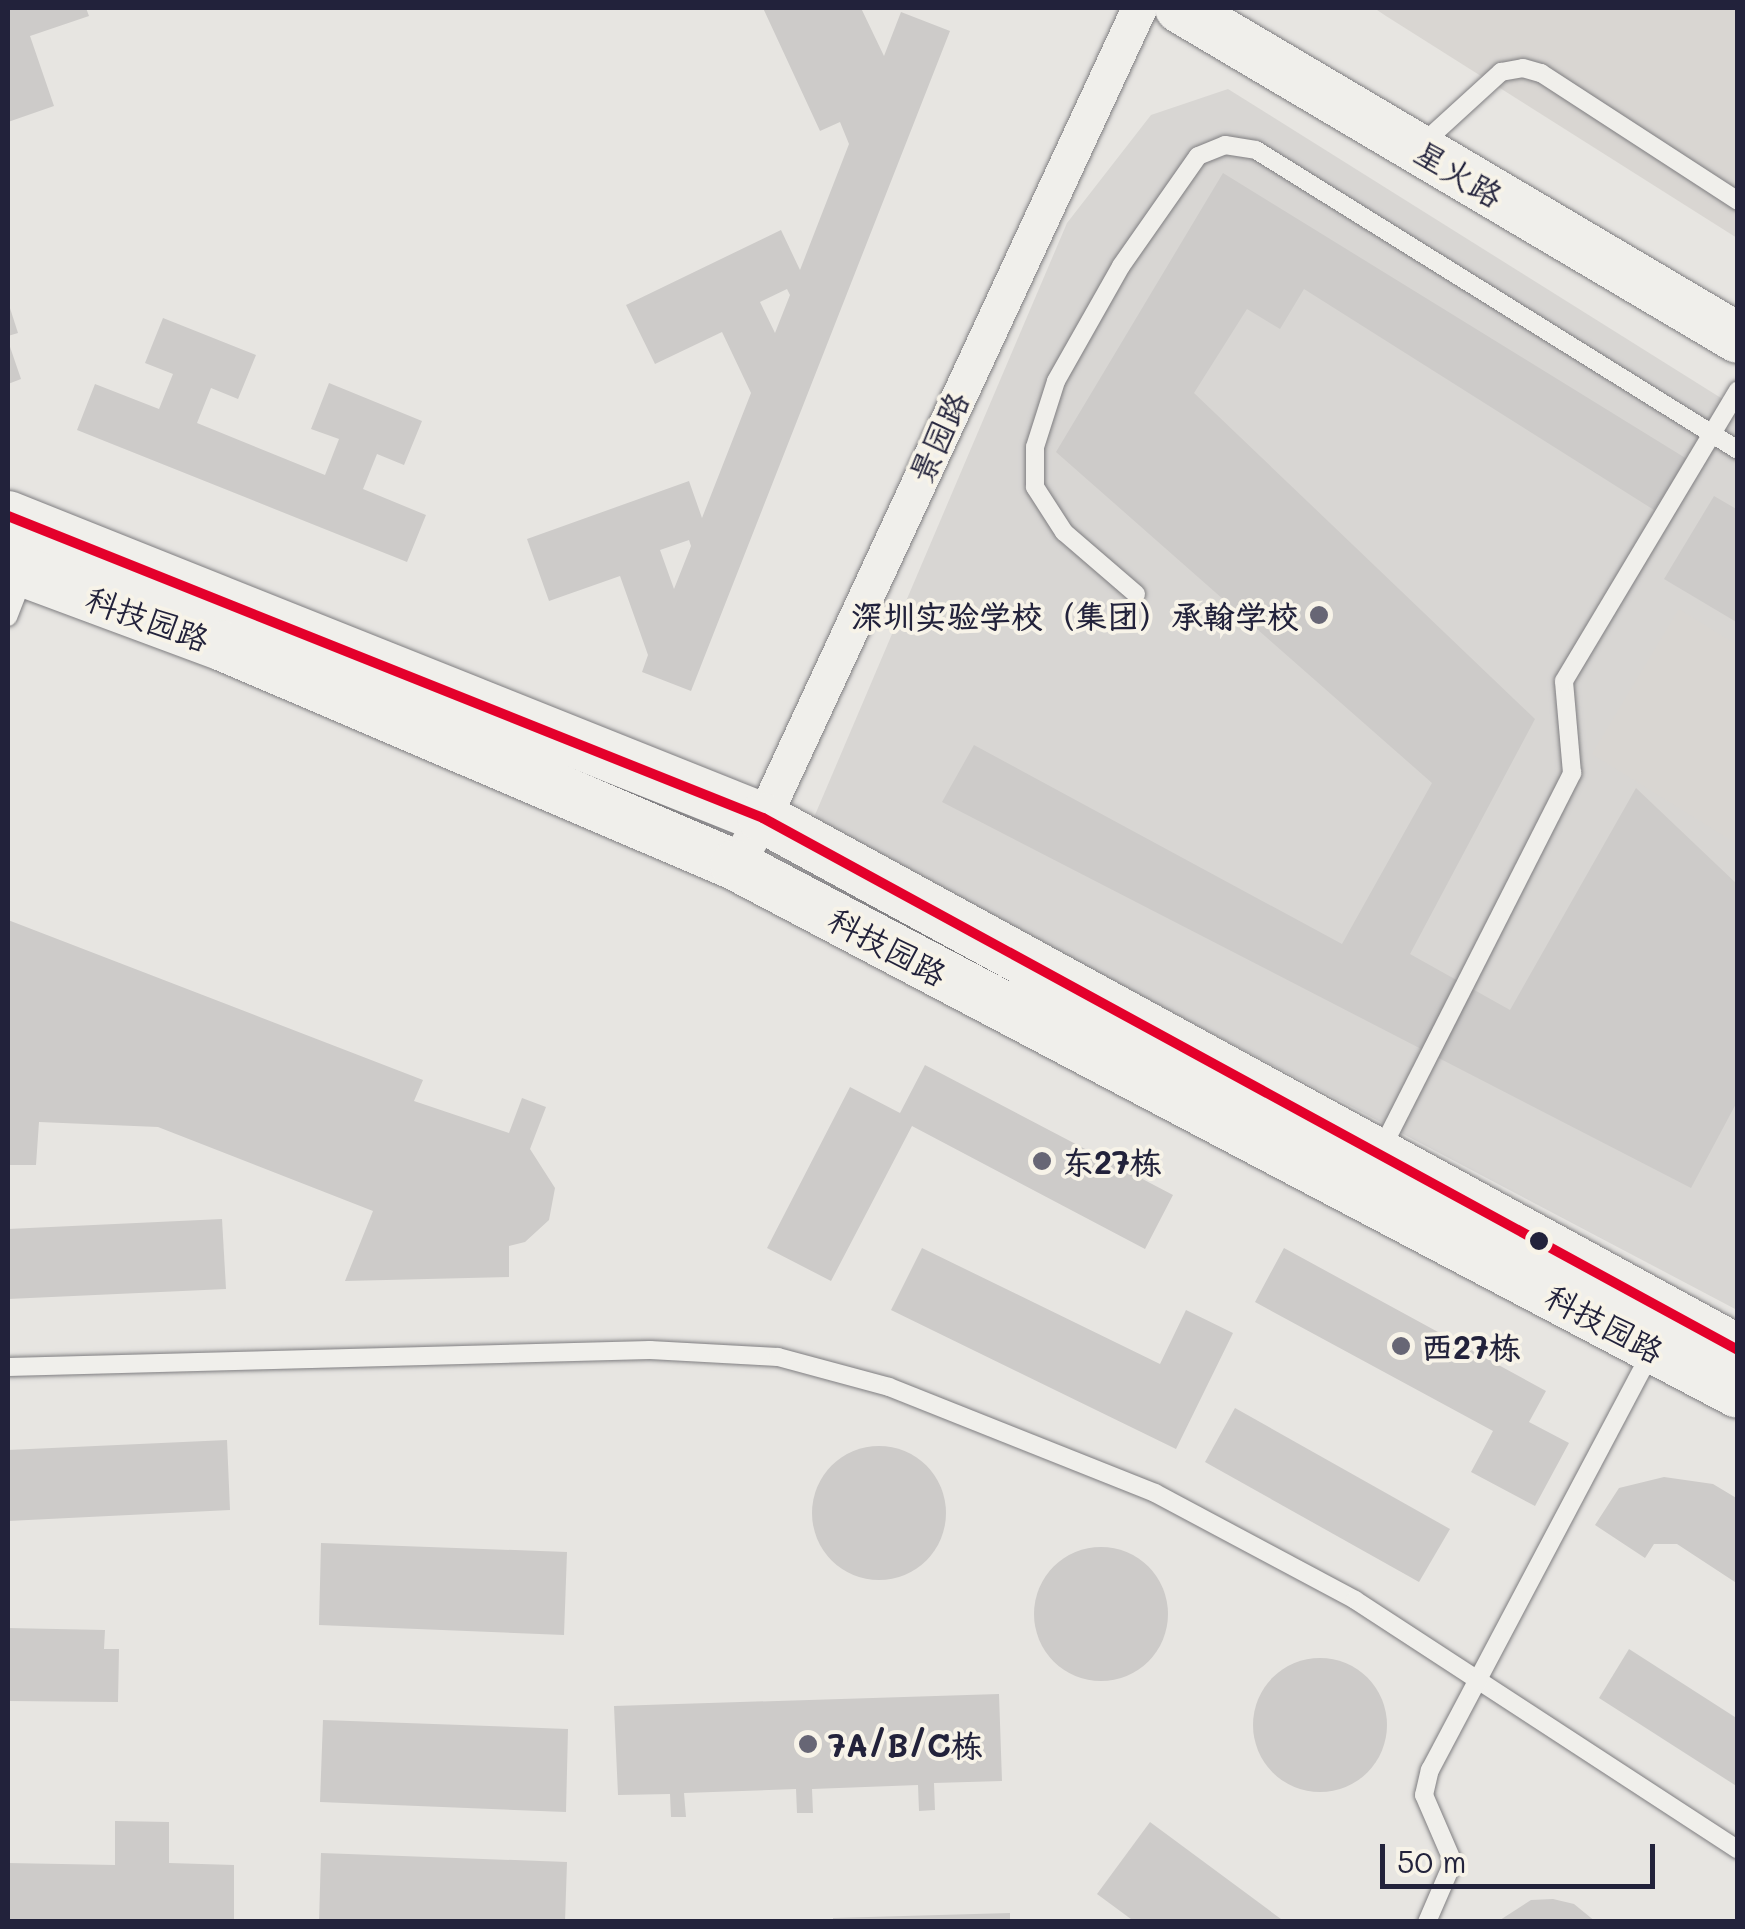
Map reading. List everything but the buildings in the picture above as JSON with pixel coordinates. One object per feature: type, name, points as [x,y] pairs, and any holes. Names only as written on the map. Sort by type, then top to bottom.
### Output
[{"type":"main road","name":"星火路","points":[[1180,8],[1738,338]]},
{"type":"main road","name":"科技园路","points":[[8,516],[764,818],[1738,1350]]},
{"type":"main road","name":"科技园路","points":[[13,585],[222,646],[735,865],[1738,1392]]},
{"type":"street","name":"景园路","points":[[735,865],[764,818],[1138,8]]},
{"type":"lane","points":[[1417,148],[1502,72],[1522,68],[1540,73],[1738,200]]},
{"type":"lane","points":[[1136,594],[1064,532],[1035,487],[1035,448],[1056,381],[1121,266],[1198,156],[1225,144],[1256,150],[1738,450]]},
{"type":"lane","points":[[1380,1152],[1572,773],[1564,680],[1738,390]]},
{"type":"lane","points":[[1426,1922],[1453,1862],[1424,1795],[1430,1770],[1653,1348]]},
{"type":"lane","points":[[8,1368],[650,1350],[778,1357],[889,1386],[1155,1493],[1355,1600],[1480,1677],[1738,1850]]},
{"type":"shaded area","points":[[1374,8],[1737,8],[1737,238],[1386,16]]},
{"type":"shaded area","name":"深圳实验学校（集团）承翰学校","points":[[1228,89],[1737,408],[1737,1310],[812,822],[1067,223],[1151,115]]},
{"type":"shaded area","points":[[1679,609],[1737,645],[1737,844],[1592,754]]},
{"type":"transit line","points":[[8,516],[763,818],[1738,1350]]},
{"type":"place","name":"深圳实验学校（集团）承翰学校","points":[[1319,615]]},
{"type":"place","name":"东27栋","points":[[1042,1161]]},
{"type":"place","name":"西27栋","points":[[1401,1346]]},
{"type":"place","name":"7A/B/C栋","points":[[808,1744]]}]
